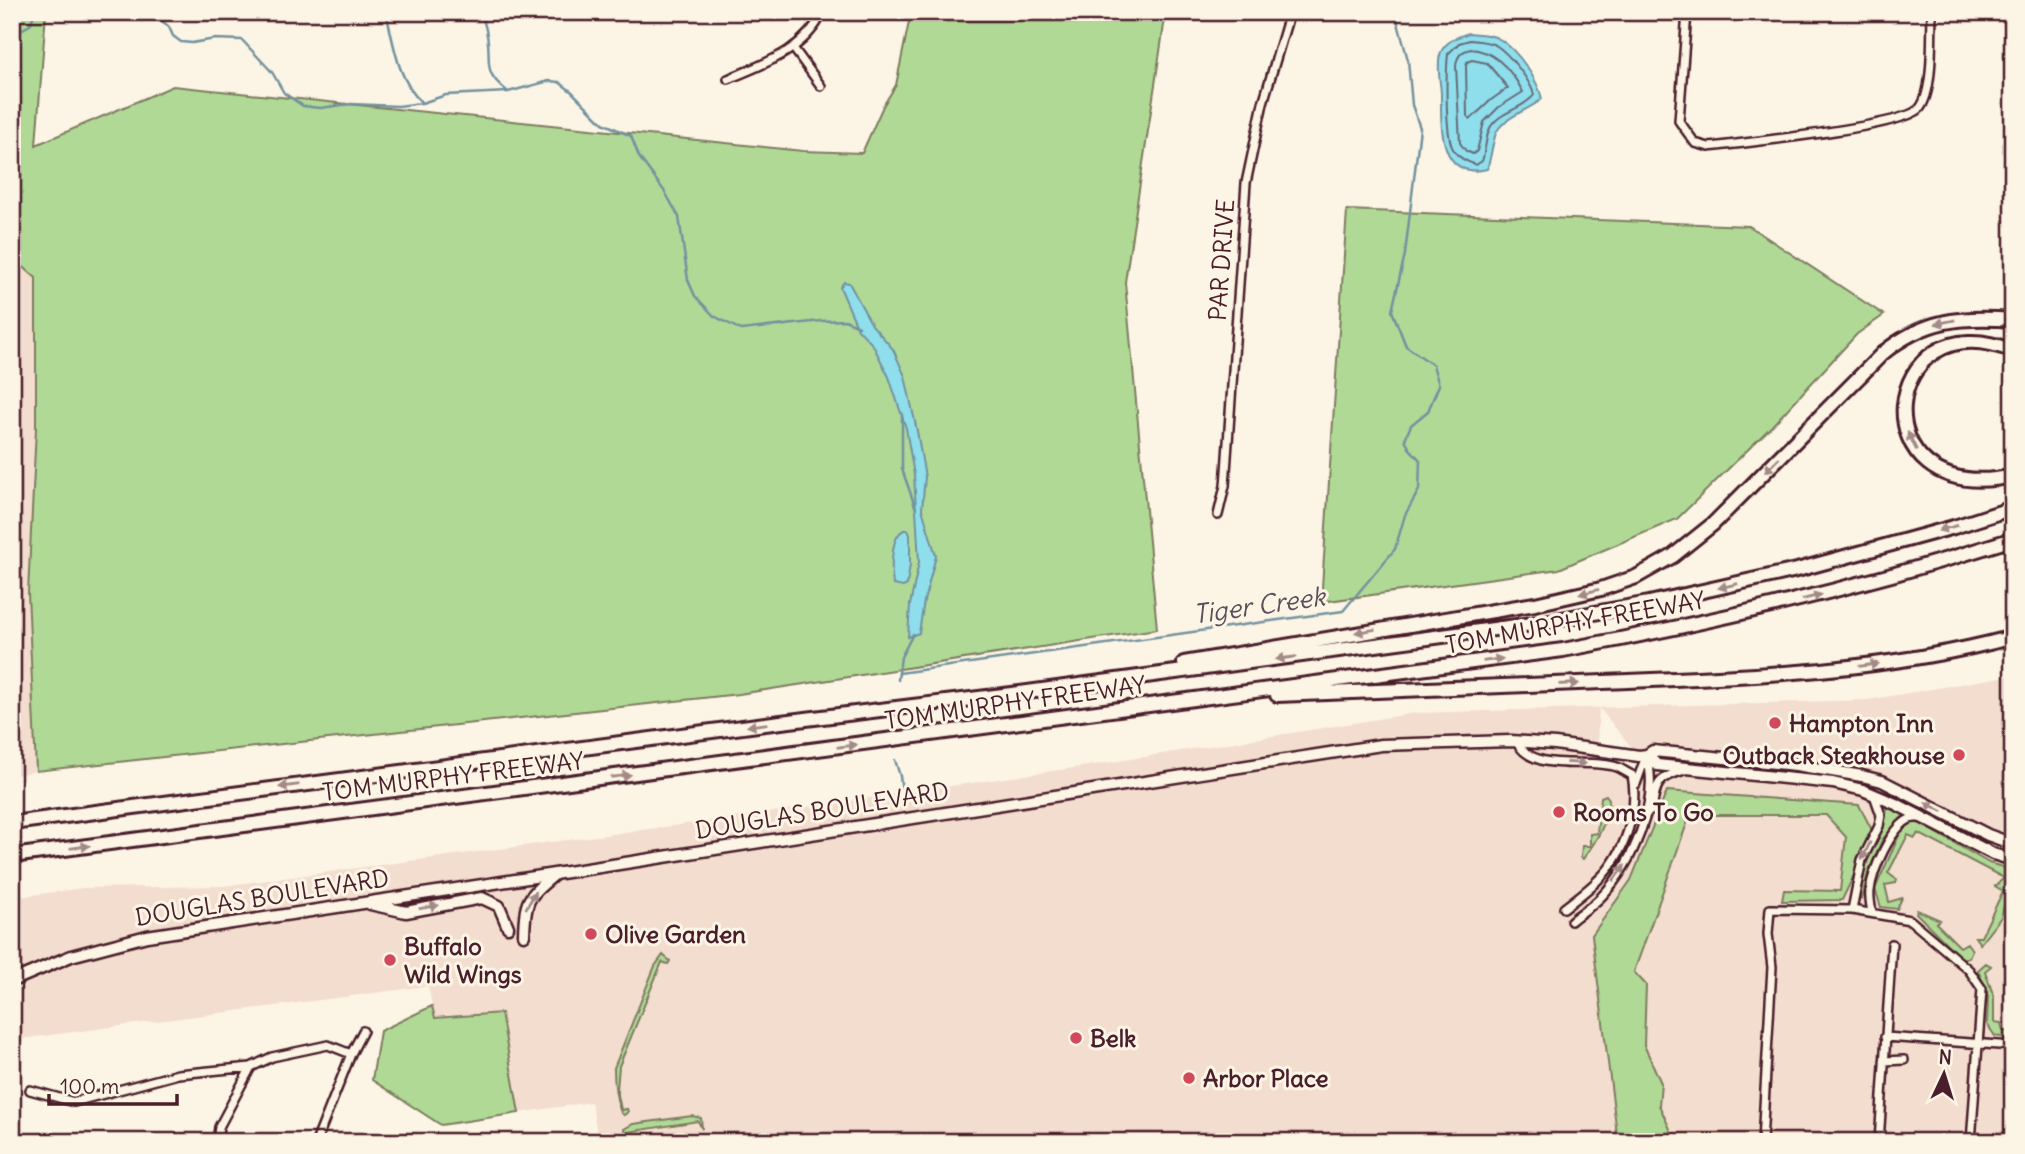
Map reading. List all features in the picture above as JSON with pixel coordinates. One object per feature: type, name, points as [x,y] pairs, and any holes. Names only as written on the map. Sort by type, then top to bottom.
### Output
[{"type":"highway","points":[[1020,693],[1535,604],[1619,584],[1656,567],[1703,532],[1884,353],[1904,338],[1926,327],[1951,320],[1984,317],[2013,320]]},
{"type":"highway","points":[[2013,351],[1991,343],[1973,341],[1953,343],[1935,351],[1912,376],[1904,397],[1903,414],[1915,450],[1939,472],[1972,480],[2013,476]]},
{"type":"highway","name":"TOM MURPHY FREEWAY","points":[[12,823],[1478,632],[1624,608],[1797,570],[2013,508]]},
{"type":"highway","name":"TOM MURPHY FREEWAY","points":[[12,856],[1524,655],[1679,628],[1852,587],[2013,539]]},
{"type":"highway","points":[[1207,698],[1786,674],[1908,660],[1960,651],[2013,637]]},
{"type":"main road","name":"DOUGLAS BOULEVARD","points":[[12,981],[71,956],[147,936],[1356,748],[1445,741],[1555,744],[1647,755],[1657,765],[1833,783],[1874,794],[1993,853],[2013,860]]},
{"type":"main road","name":"DOUGLAS BOULEVARD","points":[[1647,755],[1653,751],[1773,763],[1877,780],[1988,835],[2013,844]]},
{"type":"main road","points":[[1813,781],[1815,778],[1826,777],[1870,784],[1877,780]]},
{"type":"main road","points":[[524,935],[525,908],[532,894],[556,874]]},
{"type":"main road","points":[[363,902],[406,912],[482,898],[499,906],[508,927]]},
{"type":"street","points":[[728,79],[794,49],[818,23],[823,12]]},
{"type":"street","name":"PAR DRIVE","points":[[1218,515],[1225,486],[1246,183],[1264,103],[1290,12]]},
{"type":"street","points":[[1687,12],[1679,121],[1695,144],[1709,147],[1865,126],[1911,114],[1920,107],[1930,81],[1932,12]]},
{"type":"street","points":[[794,49],[821,86]]},
{"type":"street","points":[[1516,741],[1521,750],[1537,760],[1617,767],[1632,775],[1635,806],[1625,842],[1601,878],[1564,908]]},
{"type":"street","points":[[1635,790],[1647,755]]},
{"type":"street","points":[[1571,920],[1601,898],[1631,858],[1646,814],[1650,772],[1647,755]]},
{"type":"street","points":[[1646,814],[1652,810],[1656,785],[1664,778],[1690,769]]},
{"type":"street","points":[[1852,910],[1862,860],[1881,815],[1874,794]]},
{"type":"street","points":[[1872,914],[1870,891],[1886,845],[1910,818],[1922,817]]},
{"type":"street","points":[[1762,1142],[1772,967],[1768,934],[1770,909],[1852,910],[1910,920],[1969,970],[1982,989],[1971,1142]]},
{"type":"street","points":[[1879,1142],[1892,944]]},
{"type":"street","points":[[316,1142],[363,1031]]},
{"type":"street","points":[[1885,1037],[2013,1046]]},
{"type":"street","points":[[30,1090],[74,1102],[178,1074],[251,1067],[272,1057],[328,1045],[351,1054]]},
{"type":"street","points":[[1884,1061],[1904,1060]]},
{"type":"street","points":[[217,1142],[219,1127],[251,1067]]},
{"type":"shaded area","points":[[12,257],[36,278],[36,428],[28,593],[36,771],[12,776]]},
{"type":"shaded area","name":"Arbor Place","points":[[2013,675],[2013,1142],[599,1142],[591,1102],[519,1113],[501,1013],[435,1018],[428,986],[12,1040],[12,898],[82,888],[223,886],[731,818],[1094,765],[1415,713],[1867,700]],"holes":[[[1599,708],[1652,772],[1596,764]]]},
{"type":"green space","points":[[12,12],[46,12],[36,145],[173,86],[803,151],[862,153],[883,106],[896,85],[911,12],[1166,12],[1125,282],[1157,629],[739,694],[36,771],[28,593],[36,428],[36,278],[12,257]]},
{"type":"green space","points":[[1347,210],[1749,226],[1884,315],[1857,334],[1769,429],[1677,519],[1559,569],[1321,602]]},
{"type":"green space","points":[[1667,791],[1859,805],[1874,834],[1842,900],[1782,901],[1784,890],[1840,891],[1846,837],[1826,815],[1690,815],[1634,972],[1646,985],[1644,1045],[1661,1083],[1659,1105],[1676,1142],[1618,1142],[1592,935],[1631,880]]},
{"type":"green space","points":[[1606,795],[1609,799],[1604,823],[1583,859],[1582,846],[1590,846],[1590,834],[1597,833],[1601,797]]},
{"type":"green space","points":[[1887,807],[1904,815],[1882,840],[1868,873],[1862,900],[1860,899],[1867,861],[1883,824]]},
{"type":"green space","points":[[1913,822],[1989,863],[2013,870],[2013,889],[2008,891],[2001,917],[1980,944],[1975,937],[1981,937],[2003,891],[1995,886],[2004,878],[1918,833],[1915,838],[1908,835],[1888,873],[1897,880],[1896,883],[1885,885],[1889,902],[1902,898],[1897,909],[1881,907],[1875,889],[1901,831]]},
{"type":"green space","points":[[1917,910],[1940,920],[1936,923],[1960,947],[1967,943],[1972,950],[1969,957],[1962,959],[1916,913]]},
{"type":"green space","points":[[663,955],[670,961],[668,964],[662,962],[619,1066],[617,1090],[621,1110],[627,1109],[628,1112],[624,1115],[621,1113],[616,1096],[614,1068],[655,966]]},
{"type":"green space","points":[[1986,963],[1991,966],[1985,971],[1994,997],[1994,1022],[2001,1023],[2003,1031],[2013,1032],[2013,1039],[1995,1036],[1987,1024],[1988,996],[1978,970]]},
{"type":"green space","points":[[432,1006],[435,1018],[501,1013],[519,1113],[441,1125],[372,1080],[380,1031]]},
{"type":"green space","points":[[692,1116],[701,1118],[702,1129],[698,1121],[627,1132],[626,1140],[624,1129],[633,1124]]},
{"type":"water","points":[[1469,33],[1494,37],[1507,45],[1532,75],[1542,99],[1512,117],[1497,131],[1487,169],[1471,170],[1459,167],[1446,147],[1441,120],[1440,54],[1454,39]]},
{"type":"water","points":[[844,282],[849,283],[872,325],[893,349],[905,376],[917,431],[925,477],[922,509],[936,556],[919,633],[908,637],[910,605],[919,562],[914,475],[906,428],[889,377],[873,345],[858,329],[840,287]]},
{"type":"water","points":[[904,530],[908,530],[910,535],[910,565],[907,585],[903,587],[893,585],[892,563],[896,539]]},
{"type":"waterway","points":[[12,35],[30,25],[35,12]]},
{"type":"waterway","points":[[126,12],[161,20],[181,42],[242,40],[272,72],[284,93],[303,106],[398,106],[422,103],[446,95],[508,92],[549,81],[559,82],[603,123],[631,136],[639,157],[665,192],[679,217],[688,280],[695,296],[714,316],[741,330],[845,320],[859,326]]},
{"type":"waterway","points":[[386,12],[401,71],[421,102]]},
{"type":"waterway","points":[[481,12],[487,32],[489,66],[494,78],[507,91]]},
{"type":"waterway","name":"Tiger Creek","points":[[899,673],[1343,611],[1395,549],[1405,515],[1419,490],[1420,460],[1405,439],[1411,425],[1428,411],[1439,385],[1433,365],[1406,346],[1392,311],[1405,254],[1420,128],[1412,105],[1408,60],[1395,12]]},
{"type":"waterway","points":[[902,413],[902,469],[916,509]]},
{"type":"waterway","points":[[898,680],[901,657],[913,634]]},
{"type":"waterway","points":[[895,760],[903,799]]},
{"type":"place","name":"Hampton Inn","points":[[1775,723]]},
{"type":"place","name":"Outback Steakhouse","points":[[1959,755]]},
{"type":"place","name":"Rooms To Go","points":[[1559,812]]},
{"type":"place","name":"Olive Garden","points":[[591,934]]},
{"type":"place","name":"Buffalo Wild Wings","points":[[390,960]]},
{"type":"place","name":"Belk","points":[[1076,1038]]},
{"type":"place","name":"Arbor Place","points":[[1189,1078]]}]
